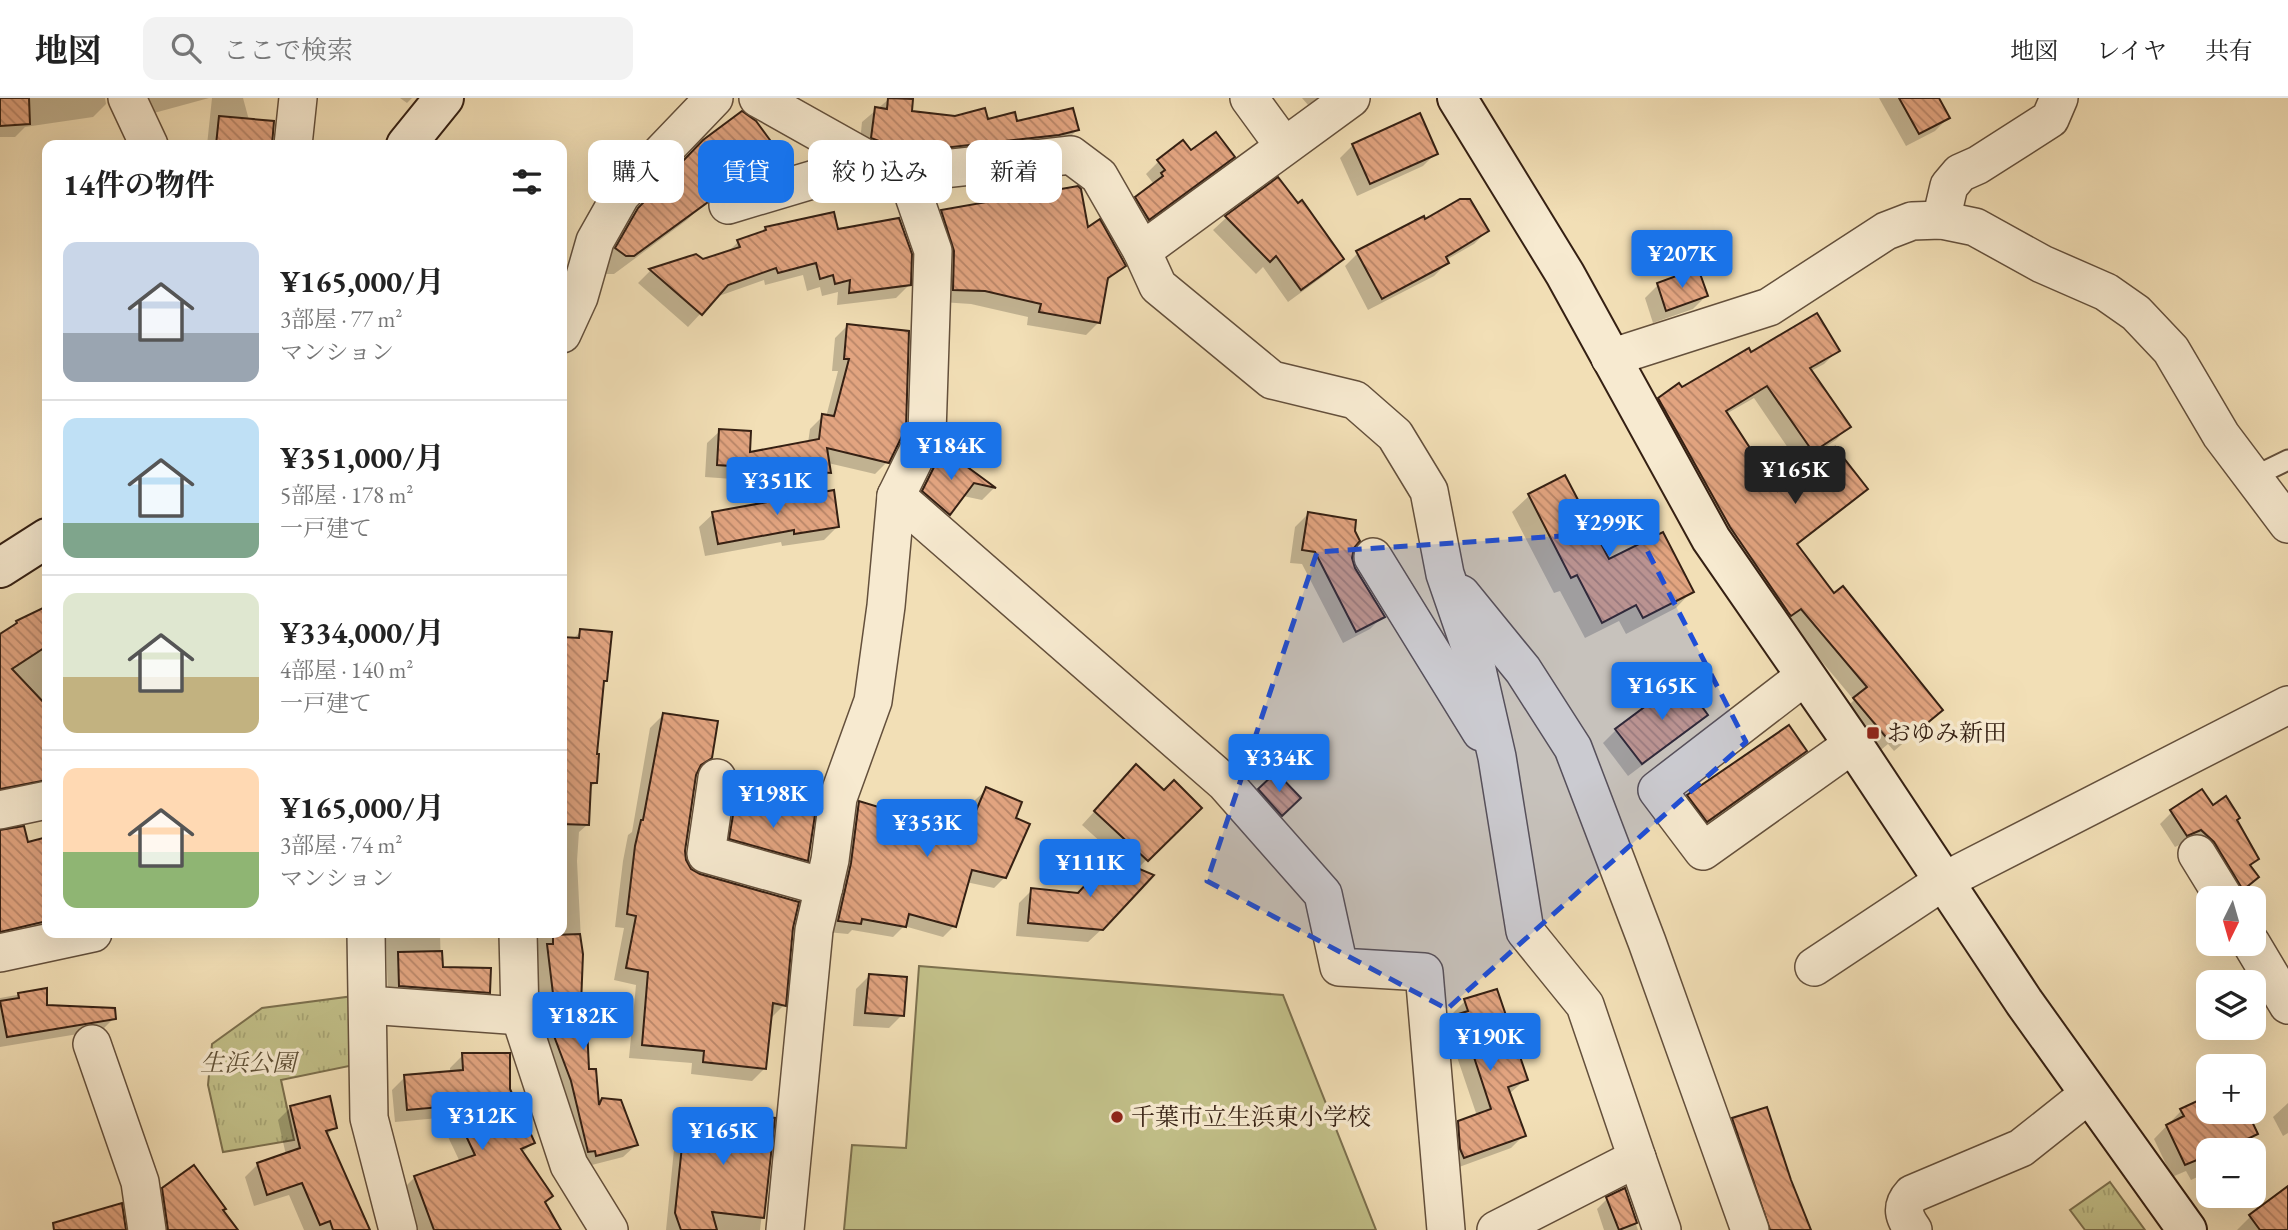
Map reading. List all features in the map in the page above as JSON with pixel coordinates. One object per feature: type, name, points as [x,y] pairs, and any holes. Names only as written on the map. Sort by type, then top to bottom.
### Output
[{"type":"street","points":[[127,98],[147,140]]},
{"type":"street","points":[[294,140],[298,98]]},
{"type":"street","points":[[410,140],[444,98]]},
{"type":"street","points":[[567,323],[579,296],[595,241],[621,195],[714,98]]},
{"type":"street","points":[[758,98],[833,140]]},
{"type":"street","points":[[1249,98],[1284,146]]},
{"type":"street","points":[[1142,251],[1351,98]]},
{"type":"street","points":[[1457,98],[1565,274],[1711,539],[1853,744],[1942,882],[2187,1230]]},
{"type":"street","points":[[1941,220],[1950,186],[1960,173],[1978,166],[2050,119],[2059,98]]},
{"type":"street","points":[[952,168],[1072,155],[1099,176],[1142,251],[1158,286],[1272,380],[1355,400],[1395,435],[1429,491],[1446,574],[1475,661],[1497,757],[1525,931],[1585,1005],[1662,1230]]},
{"type":"street","points":[[728,205],[808,181]]},
{"type":"street","points":[[785,1230],[814,930],[830,860],[838,798],[873,701],[886,606],[896,496],[927,433],[933,251],[916,203]]},
{"type":"street","points":[[1610,358],[1769,307],[1886,231],[1912,221],[1941,220],[1975,227],[2042,264],[2106,292],[2136,313],[2171,350],[2221,435],[2288,524]]},
{"type":"street","points":[[896,496],[1225,783],[1323,894],[1339,967],[1424,972],[1446,1230]]},
{"type":"street","points":[[0,568],[42,541]]},
{"type":"street","points":[[1373,557],[1497,757]]},
{"type":"street","points":[[1446,574],[1523,670],[1573,748],[1647,942],[1750,1230]]},
{"type":"street","points":[[1805,676],[1657,790],[1703,850],[1853,744]]},
{"type":"street","points":[[1814,967],[1942,882],[2288,705]]},
{"type":"street","points":[[718,778],[706,854],[824,887]]},
{"type":"street","points":[[0,810],[42,801]]},
{"type":"street","points":[[2197,854],[2217,886]]},
{"type":"street","points":[[0,953],[70,938]]},
{"type":"street","points":[[366,938],[369,1118],[398,1230]]},
{"type":"street","points":[[518,938],[520,1016],[569,1165],[609,1230]]},
{"type":"street","points":[[2259,956],[2288,1005]]},
{"type":"street","points":[[368,1005],[520,1016]]},
{"type":"street","points":[[92,1044],[140,1182],[147,1230]]},
{"type":"street","points":[[1913,1230],[1906,1221],[1904,1211],[1905,1202],[1912,1194],[2021,1148],[2089,1094]]},
{"type":"street","points":[[1496,1230],[1637,1158]]},
{"type":"lane","points":[[2253,477],[2288,460]]},
{"type":"highlighted area","points":[[1637,531],[1746,742],[1447,1009],[1207,881],[1317,552]]},
{"type":"green space","name":"千葉市立生浜東小学校","points":[[919,966],[1283,995],[1376,1230],[844,1230],[852,1145],[906,1148]]},
{"type":"green space","name":"生浜公園","points":[[354,996],[354,1065],[281,1080],[294,1140],[223,1152],[208,1085],[212,1044],[262,1008]]},
{"type":"green space","points":[[2110,1182],[2145,1230],[2085,1230],[2070,1210]]},
{"type":"building","points":[[0,98],[29,98],[30,124],[0,126]]},
{"type":"building","points":[[888,98],[913,99],[912,111],[955,116],[985,108],[988,119],[1015,112],[1017,121],[1073,108],[1079,130],[1015,140],[966,140],[966,145],[952,147],[952,140],[871,138],[875,107],[887,109]]},
{"type":"building","points":[[1899,98],[1939,98],[1950,118],[1919,134]]},
{"type":"building","points":[[742,111],[756,121],[770,140],[703,140]]},
{"type":"building","points":[[1420,113],[1438,154],[1370,184],[1352,144]]},
{"type":"building","points":[[219,116],[274,121],[272,140],[217,140]]},
{"type":"building","points":[[1216,132],[1235,157],[1149,220],[1135,197],[1163,176],[1161,173],[1165,170],[1157,160],[1183,140],[1191,150]]},
{"type":"building","points":[[698,145],[698,203],[707,203],[634,256],[626,256],[615,248],[643,203],[684,203],[684,160]]},
{"type":"building","points":[[1278,177],[1298,203],[1302,200],[1344,259],[1301,290],[1276,256],[1270,262],[1225,216]]},
{"type":"building","points":[[1078,186],[1081,189],[1088,227],[1100,219],[1126,266],[1108,278],[1100,323],[1039,312],[1041,304],[985,291],[953,290],[954,251],[941,210],[981,203],[1062,203],[1062,189]]},
{"type":"building","points":[[1460,199],[1470,199],[1489,231],[1446,257],[1449,263],[1382,299],[1356,251],[1424,216],[1425,219]]},
{"type":"building","points":[[834,212],[838,229],[899,218],[912,254],[911,285],[849,293],[850,280],[835,284],[833,275],[820,279],[816,263],[778,273],[776,268],[728,285],[702,315],[649,269],[696,254],[703,259],[740,247],[737,240],[766,230],[765,227]]},
{"type":"building","points":[[1698,268],[1708,296],[1666,311],[1657,283]]},
{"type":"building","points":[[1817,313],[1840,351],[1810,368],[1851,427],[1813,452],[1767,386],[1726,411],[1778,491],[1835,447],[1868,489],[1797,544],[1834,593],[1843,586],[1943,710],[1908,739],[1902,733],[1890,742],[1853,698],[1867,687],[1801,609],[1791,616],[1788,612],[1730,527],[1658,398],[1679,383],[1682,387],[1749,348],[1751,352]]},
{"type":"building","points":[[847,324],[909,331],[906,428],[889,463],[827,448],[831,473],[717,465],[719,429],[751,431],[750,452],[819,439],[822,414],[834,416],[849,359],[844,359]]},
{"type":"building","points":[[943,449],[996,488],[974,483],[950,515],[922,491]]},
{"type":"building","points":[[1565,475],[1609,559],[1663,532],[1694,592],[1643,618],[1636,605],[1602,623],[1577,575],[1571,578],[1528,494]]},
{"type":"building","points":[[834,490],[839,527],[794,534],[794,530],[718,544],[712,512]]},
{"type":"building","points":[[1308,512],[1356,520],[1355,531],[1360,541],[1354,548],[1352,558],[1355,568],[1385,617],[1356,632],[1315,552],[1302,550]]},
{"type":"building","points":[[42,608],[42,649],[12,669],[42,701],[42,781],[0,789],[0,634],[17,623],[16,621]]},
{"type":"building","points":[[580,629],[612,632],[607,681],[604,681],[597,783],[591,783],[589,825],[567,824],[567,637],[579,638]]},
{"type":"building","points":[[1682,679],[1708,715],[1642,764],[1615,729]]},
{"type":"building","points":[[663,713],[718,721],[712,758],[701,765],[696,775],[685,851],[691,869],[700,874],[799,902],[793,928],[786,1006],[773,1003],[766,1069],[703,1062],[704,1051],[642,1045],[648,972],[626,968],[636,916],[627,914],[635,846],[643,820]]},
{"type":"building","points":[[1789,725],[1807,751],[1707,822],[1687,795]]},
{"type":"building","points":[[1136,764],[1164,790],[1174,780],[1202,808],[1148,861],[1094,811]]},
{"type":"building","points":[[1276,772],[1301,798],[1282,816],[1258,789]]},
{"type":"building","points":[[986,787],[1022,802],[1016,818],[1030,824],[1006,878],[972,870],[956,927],[909,914],[906,927],[862,919],[861,924],[838,921],[851,863],[859,801],[911,817],[916,801],[973,818]]},
{"type":"building","points":[[2202,789],[2213,805],[2226,796],[2240,818],[2237,820],[2259,859],[2250,865],[2259,877],[2248,886],[2241,886],[2214,842],[2201,830],[2187,836],[2170,810]]},
{"type":"building","points":[[735,803],[815,815],[808,861],[729,839]]},
{"type":"building","points":[[24,826],[28,842],[42,838],[42,922],[0,932],[0,830]]},
{"type":"building","points":[[1111,857],[1154,875],[1103,930],[1028,923],[1031,888],[1078,893]]},
{"type":"building","points":[[567,934],[580,934],[583,954],[581,1005],[586,1006],[589,1069],[596,1069],[599,1105],[602,1098],[621,1100],[638,1145],[596,1156],[595,1151],[588,1152],[571,1081],[554,1036],[558,1035],[547,944],[553,944],[553,938],[567,938]]},
{"type":"building","points":[[442,951],[443,967],[491,968],[490,993],[399,986],[398,952]]},
{"type":"building","points":[[869,974],[907,977],[904,1016],[865,1013]]},
{"type":"building","points":[[47,988],[47,1005],[115,1008],[116,1019],[7,1037],[0,1001],[19,998],[18,993]]},
{"type":"building","points":[[1497,989],[1528,1080],[1508,1087],[1526,1136],[1464,1158],[1460,1149],[1458,1121],[1491,1109],[1468,1039],[1456,1043],[1449,1017],[1468,1011],[1464,999]]},
{"type":"building","points":[[462,1053],[510,1053],[510,1089],[535,1143],[521,1149],[553,1196],[545,1202],[561,1230],[434,1230],[414,1176],[475,1155],[452,1106],[407,1110],[404,1075],[463,1070]]},
{"type":"building","points":[[330,1096],[337,1128],[326,1131],[370,1230],[333,1230],[330,1221],[320,1225],[302,1183],[267,1195],[257,1163],[300,1148],[290,1106]]},
{"type":"building","points":[[2196,1102],[2196,1124],[2253,1124],[2258,1134],[2250,1138],[2196,1138],[2196,1160],[2185,1165],[2166,1125],[2184,1116],[2180,1109]]},
{"type":"building","points":[[1767,1107],[1811,1230],[1770,1230],[1732,1118]]},
{"type":"building","points":[[686,1108],[775,1118],[764,1218],[712,1212],[717,1230],[681,1230],[675,1213]]},
{"type":"building","points":[[194,1165],[238,1230],[168,1230],[162,1188]]},
{"type":"building","points":[[2288,1186],[2288,1230],[2260,1230],[2249,1215],[2258,1208],[2266,1208],[2266,1202]]},
{"type":"building","points":[[1625,1188],[1637,1223],[1619,1230],[1606,1197]]},
{"type":"building","points":[[122,1203],[126,1230],[54,1230],[53,1223]]},
{"type":"place","name":"おゆみ新田","points":[[1873,733]]},
{"type":"place","name":"千葉市立生浜東小学校","points":[[1117,1117]]}]
